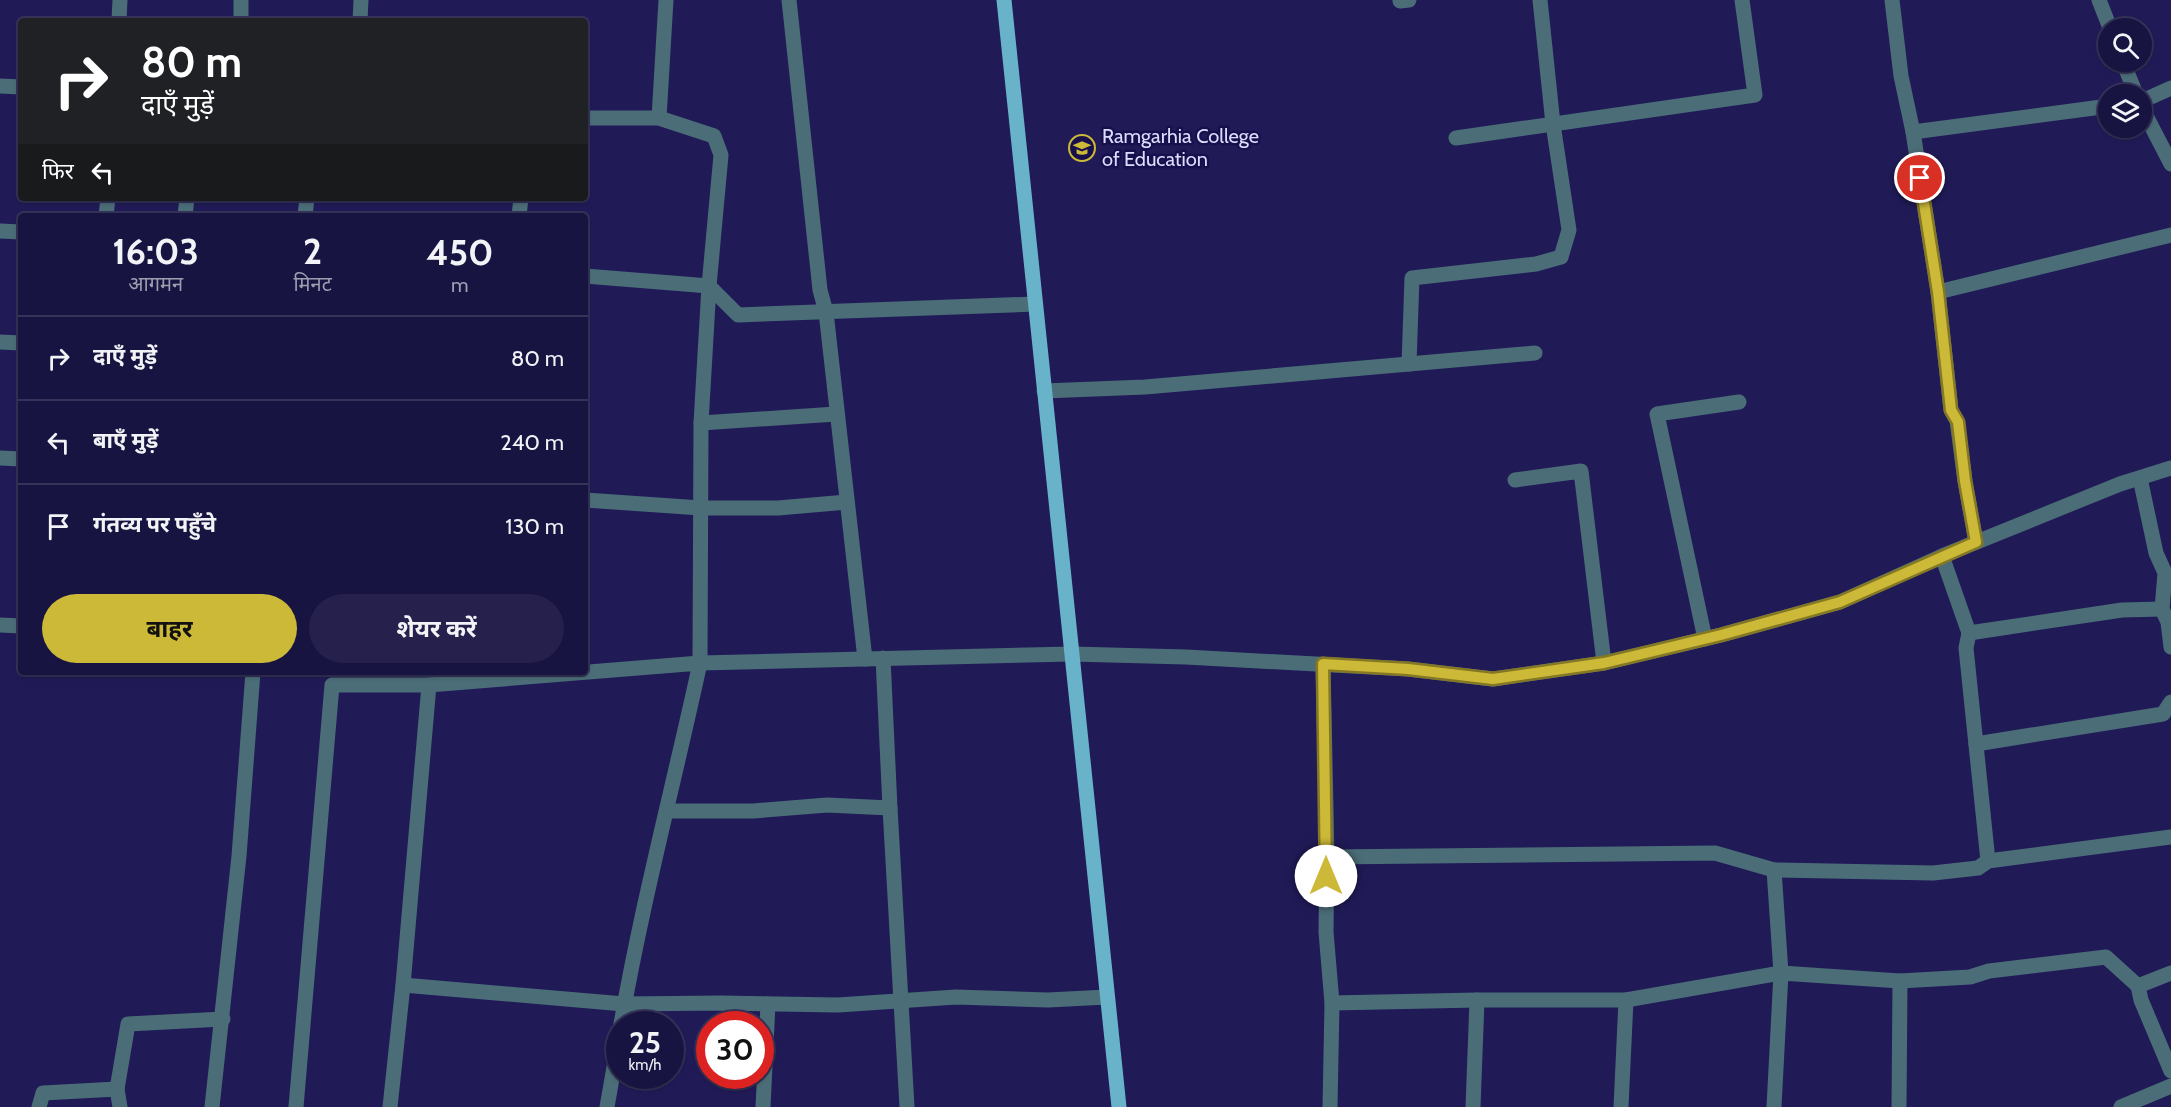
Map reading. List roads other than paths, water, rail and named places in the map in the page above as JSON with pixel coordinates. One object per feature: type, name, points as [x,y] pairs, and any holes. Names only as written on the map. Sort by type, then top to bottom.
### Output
[{"type":"main road","points":[[1004,0],[1119,1107]]},
{"type":"street","points":[[119,18],[120,0]]},
{"type":"street","points":[[241,18],[242,0]]},
{"type":"street","points":[[360,18],[361,0]]},
{"type":"street","points":[[659,118],[666,0]]},
{"type":"street","points":[[789,0],[820,290],[826,312],[865,659]]},
{"type":"street","points":[[1409,364],[1412,278],[1536,264],[1561,257],[1569,230],[1553,124],[1540,0]]},
{"type":"street","points":[[1456,138],[1755,95],[1742,0]]},
{"type":"street","points":[[1892,0],[1901,76],[1913,132],[1938,292],[1951,410],[1958,422],[1965,481],[1976,542]]},
{"type":"street","points":[[2099,0],[2106,18]]},
{"type":"street","points":[[0,86],[18,87]]},
{"type":"street","points":[[2152,97],[2171,88]]},
{"type":"street","points":[[1913,132],[2098,107]]},
{"type":"street","points":[[588,118],[659,118],[714,136],[721,155],[709,286],[701,423],[700,663],[668,811],[647,892],[623,1011]]},
{"type":"street","points":[[2152,127],[2171,164]]},
{"type":"street","points":[[0,231],[18,232]]},
{"type":"street","points":[[1938,292],[2171,235]]},
{"type":"street","points":[[588,276],[709,286],[738,315],[1035,304]]},
{"type":"street","points":[[0,342],[18,343]]},
{"type":"street","points":[[1044,391],[1145,387],[1535,353]]},
{"type":"street","points":[[1706,639],[1657,414],[1739,402]]},
{"type":"street","points":[[701,423],[836,414]]},
{"type":"street","points":[[0,458],[18,459]]},
{"type":"street","points":[[588,672],[700,663],[1072,654],[1408,669],[1493,679],[1604,663],[1706,639],[1840,602],[1976,542],[2171,468]]},
{"type":"street","points":[[1515,480],[1581,471],[1604,663]]},
{"type":"street","points":[[2140,478],[2156,553],[2164,573],[2162,609],[2168,622],[2171,647]]},
{"type":"street","points":[[588,500],[701,508],[778,508],[847,502]]},
{"type":"street","points":[[1942,556],[1969,633],[1966,648],[1988,861]]},
{"type":"street","points":[[1969,633],[2122,610],[2162,609]]},
{"type":"street","points":[[0,625],[18,626]]},
{"type":"street","points":[[883,658],[907,1107]]},
{"type":"street","points":[[1323,664],[1327,857],[1326,932],[1332,1003],[1330,1107]]},
{"type":"street","points":[[212,1107],[239,856],[253,675]]},
{"type":"street","points":[[296,1107],[333,685],[344,679],[429,685],[552,675]]},
{"type":"street","points":[[390,1107],[403,986],[429,685]]},
{"type":"street","points":[[1976,744],[2163,714],[2171,702]]},
{"type":"street","points":[[668,811],[753,811],[827,805],[890,808]]},
{"type":"street","points":[[1327,857],[1715,852],[1774,870],[1933,873],[1978,868],[1988,861],[2171,837]]},
{"type":"street","points":[[1774,870],[1781,973],[1774,1107]]},
{"type":"street","points":[[1332,1003],[1626,1000],[1781,973],[1900,981],[1970,977],[1989,971],[2106,957],[2139,986],[2141,1000],[2171,1071]]},
{"type":"street","points":[[2139,986],[2171,972]]},
{"type":"street","points":[[1899,1107],[1900,981]]},
{"type":"street","points":[[403,986],[624,1004],[838,1005],[956,997],[1048,1000],[1107,997]]},
{"type":"street","points":[[1473,1107],[1477,1000]]},
{"type":"street","points":[[1621,1107],[1626,1000]]},
{"type":"street","points":[[763,1107],[768,1004]]},
{"type":"street","points":[[120,1107],[117,1089],[128,1024],[223,1019]]},
{"type":"street","points":[[2121,1107],[2171,1086]]},
{"type":"street","points":[[39,1107],[44,1093],[117,1089]]},
{"type":"street","points":[[607,1107],[610,1089]]},
{"type":"place","name":"Ramgarhia College of Education","points":[[1082,148]]}]
